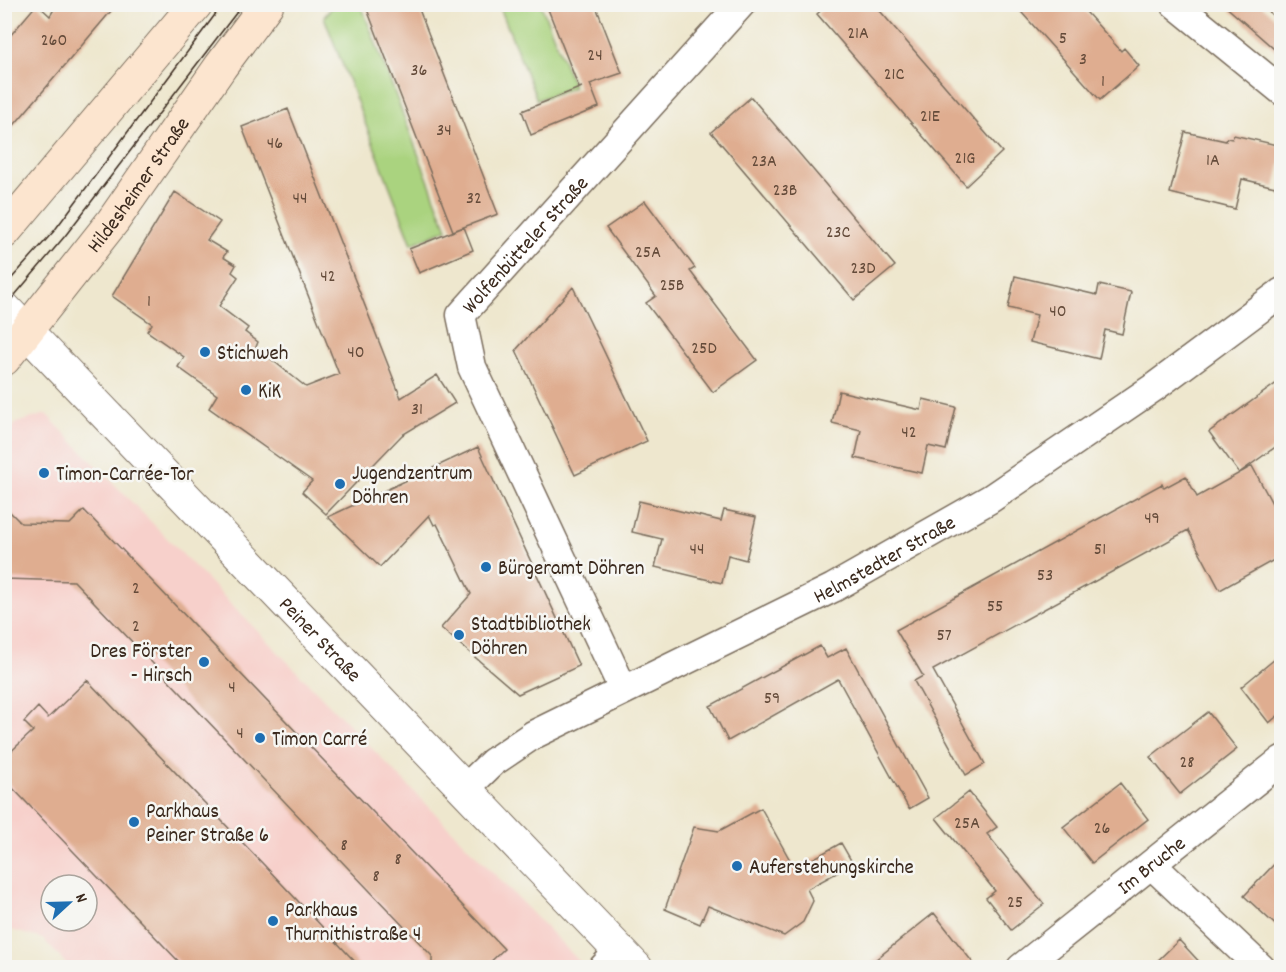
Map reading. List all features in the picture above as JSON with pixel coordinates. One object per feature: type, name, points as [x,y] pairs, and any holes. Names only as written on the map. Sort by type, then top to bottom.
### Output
[{"type":"main road","points":[[4,232],[196,4]]},
{"type":"main road","name":"Hildesheimer Straße","points":[[4,359],[112,222],[220,66],[267,4]]},
{"type":"street","name":"Wolfenbütteler Straße","points":[[623,689],[472,367],[460,315],[741,4]]},
{"type":"street","points":[[1175,4],[1281,91]]},
{"type":"street","name":"Helmstedter Straße","points":[[465,789],[493,762],[533,735],[833,588],[990,499],[1153,388],[1281,292]]},
{"type":"street","name":"Peiner Straße","points":[[4,308],[465,789],[620,962]]},
{"type":"street","name":"Im Bruche","points":[[1021,968],[1281,760]]},
{"type":"street","points":[[1152,865],[1261,968]]},
{"type":"shaded area","points":[[46,414],[581,963],[577,968],[69,967],[43,939],[5,928],[5,437],[16,423]]},
{"type":"green space","points":[[334,5],[361,5],[447,229],[412,244],[324,17]]},
{"type":"green space","points":[[499,5],[541,5],[574,87],[537,100]]},
{"type":"building","points":[[37,4],[50,16],[57,4],[117,4],[4,137],[4,43]]},
{"type":"building","points":[[365,4],[417,4],[498,214],[453,231]]},
{"type":"building","points":[[546,4],[595,4],[622,73],[590,84],[599,107],[531,135],[522,111],[582,87],[579,88]]},
{"type":"building","points":[[828,4],[874,4],[1002,152],[966,186],[817,14]]},
{"type":"building","points":[[1014,4],[1079,4],[1121,51],[1124,48],[1139,66],[1100,100]]},
{"type":"building","points":[[1223,4],[1260,4],[1281,23],[1281,55]]},
{"type":"building","points":[[751,97],[895,266],[854,300],[711,132]]},
{"type":"building","points":[[288,109],[401,398],[437,375],[455,403],[402,435],[326,514],[302,492],[312,481],[209,408],[217,395],[178,367],[184,357],[147,331],[152,324],[112,296],[175,192],[220,222],[207,240],[227,252],[223,257],[236,265],[232,272],[238,277],[219,306],[248,328],[245,332],[258,342],[256,347],[306,387],[339,374],[242,127]]},
{"type":"building","points":[[1185,132],[1226,141],[1227,138],[1232,139],[1234,135],[1281,146],[1281,161],[1275,187],[1242,179],[1235,209],[1170,193]]},
{"type":"building","points":[[645,201],[695,268],[690,271],[757,360],[713,392],[646,303],[656,296],[606,228]]},
{"type":"building","points":[[464,227],[473,250],[419,273],[409,249]]},
{"type":"building","points":[[1015,276],[1097,295],[1099,285],[1131,292],[1122,334],[1105,330],[1099,359],[1030,342],[1037,315],[1008,308]]},
{"type":"building","points":[[573,287],[647,441],[575,475],[516,350]]},
{"type":"building","points":[[1281,380],[1281,443],[1239,473],[1209,432]]},
{"type":"building","points":[[839,391],[921,410],[923,399],[956,407],[946,450],[928,446],[922,473],[855,458],[861,430],[832,423]]},
{"type":"building","points":[[478,447],[579,666],[518,694],[441,628],[471,594],[437,524],[434,525],[429,515],[380,567],[328,517]]},
{"type":"building","points":[[1252,466],[1281,520],[1281,556],[1220,590],[1188,530],[933,670],[985,764],[966,775],[914,681],[923,676],[896,630],[1162,484],[1164,488],[1186,476],[1197,497]]},
{"type":"building","points":[[639,501],[721,521],[724,510],[756,517],[746,560],[728,555],[722,583],[655,567],[662,539],[632,532]]},
{"type":"building","name":"Timon Carré","points":[[4,506],[21,523],[70,524],[84,510],[504,949],[484,968],[432,968],[432,956],[74,581],[4,579]]},
{"type":"building","points":[[820,646],[827,658],[846,648],[928,798],[909,809],[838,679],[728,741],[710,706]]},
{"type":"building","points":[[1281,654],[1281,713],[1269,723],[1241,687]]},
{"type":"building","name":"Parkhaus Peiner Straße 6","points":[[87,680],[361,968],[185,968],[99,878],[99,873],[94,873],[4,779],[4,758],[33,731],[24,722],[38,707],[48,718]]},
{"type":"building","points":[[1208,712],[1237,749],[1180,794],[1150,757]]},
{"type":"building","points":[[1120,783],[1148,819],[1092,863],[1063,827]]},
{"type":"building","points":[[969,792],[997,827],[987,834],[1044,904],[1011,930],[986,898],[995,891],[936,818]]},
{"type":"building","name":"Auferstehungskirche","points":[[761,808],[795,869],[841,843],[853,864],[807,889],[813,901],[803,922],[784,936],[708,906],[700,924],[665,909],[694,827],[719,831]]},
{"type":"building","points":[[1281,857],[1281,930],[1244,896]]},
{"type":"building","points":[[934,913],[977,968],[865,968]]},
{"type":"building","points":[[1179,940],[1205,968],[1150,968]]},
{"type":"tram line","points":[[4,287],[54,231],[223,4]]},
{"type":"tram line","points":[[4,308],[65,236],[243,4]]},
{"type":"place","name":"Stichweh","points":[[205,352]]},
{"type":"place","name":"KiK","points":[[246,390]]},
{"type":"place","name":"Timon-Carrée-Tor","points":[[44,473]]},
{"type":"place","name":"Jugendzentrum Döhren","points":[[340,484]]},
{"type":"place","name":"Bürgeramt Döhren","points":[[486,567]]},
{"type":"place","name":"Stadtbibliothek Döhren","points":[[459,635]]},
{"type":"place","name":"Dres Förster - Hirsch","points":[[204,662]]},
{"type":"place","name":"Timon Carré","points":[[260,738]]},
{"type":"place","name":"Parkhaus Peiner Straße 6","points":[[134,822]]},
{"type":"place","name":"Auferstehungskirche","points":[[737,866]]},
{"type":"place","name":"Parkhaus Thurnithistraße 4","points":[[273,921]]}]
